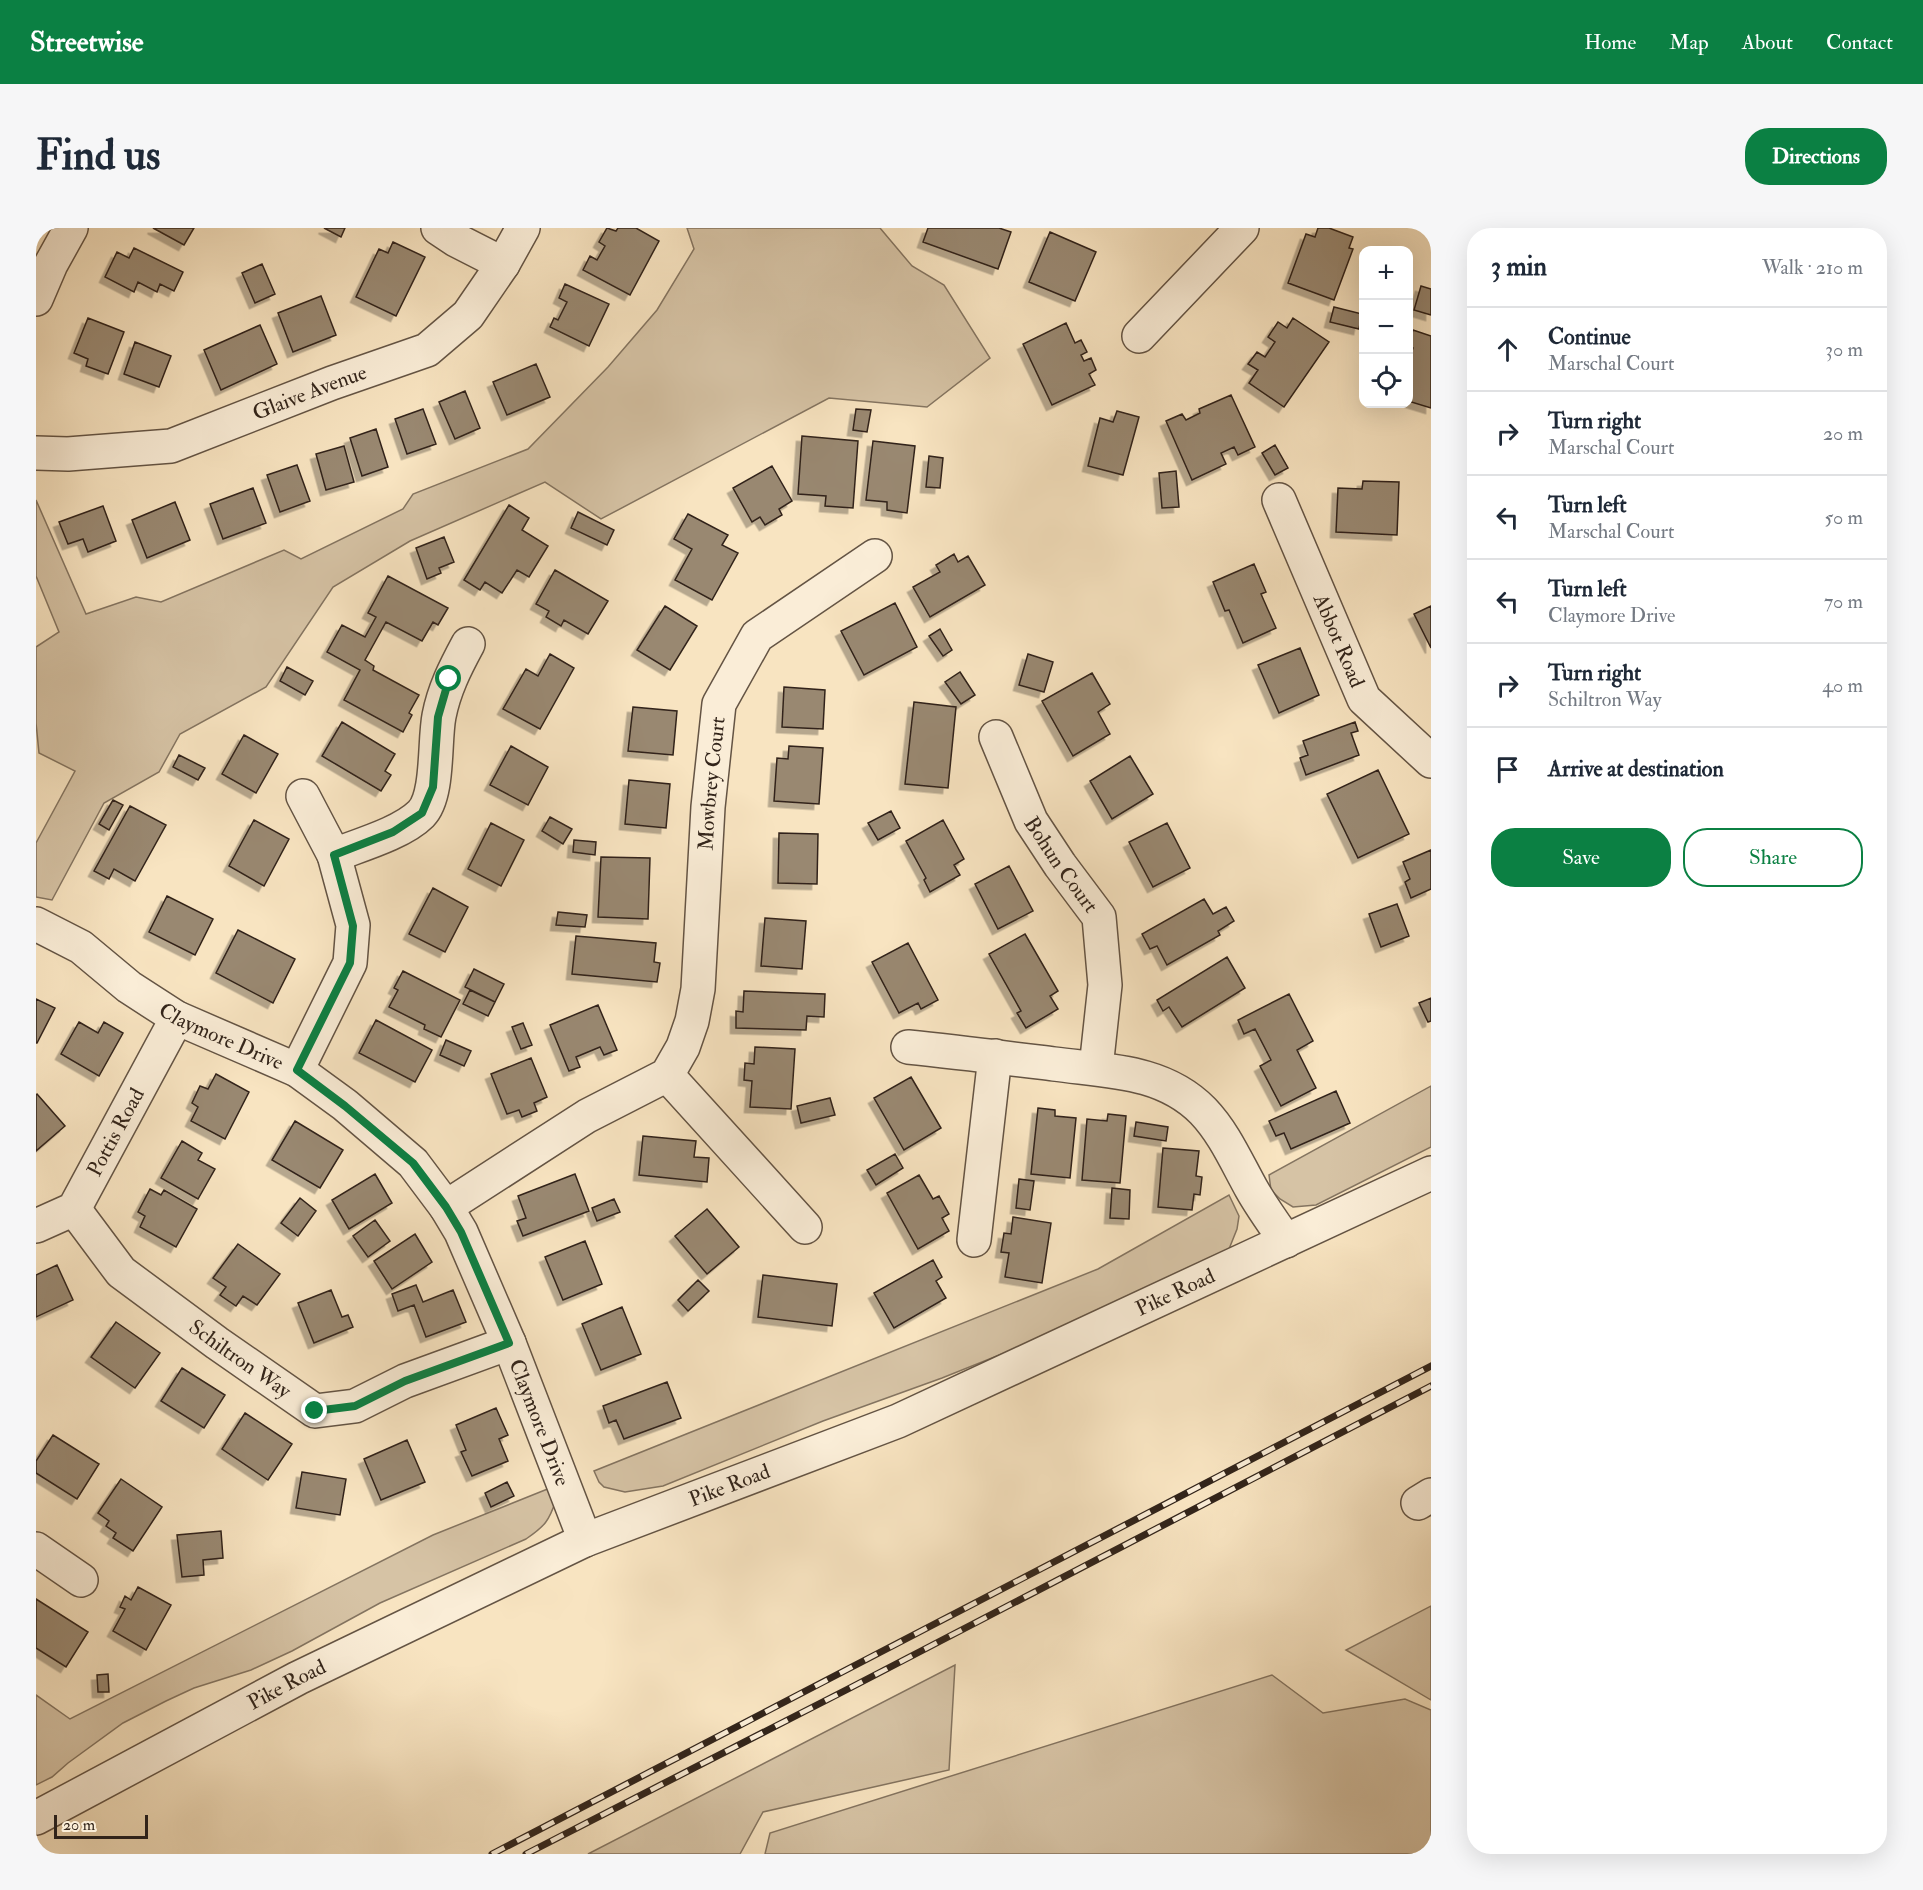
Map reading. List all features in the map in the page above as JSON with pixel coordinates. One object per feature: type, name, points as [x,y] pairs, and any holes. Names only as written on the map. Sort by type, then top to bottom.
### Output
[{"type":"street","points":[[36,299],[51,264],[71,228]]},
{"type":"street","points":[[438,228],[503,264]]},
{"type":"street","name":"Glaive Avenue","points":[[36,453],[68,454],[171,446],[321,387],[427,350],[468,315],[503,264],[523,228]]},
{"type":"street","points":[[1139,336],[1242,228]]},
{"type":"street","name":"Abbot Road","points":[[1279,500],[1364,699],[1431,761]]},
{"type":"street","name":"Mowbrey Court","points":[[667,1075],[683,1047],[692,1021],[698,989],[708,807],[719,704],[757,636],[875,555]]},
{"type":"street","points":[[334,855],[393,832],[422,813],[433,787],[438,717],[449,679],[468,644]]},
{"type":"street","name":"Bohun Court","points":[[996,737],[1031,821],[1060,865],[1099,916],[1105,985],[1096,1068]]},
{"type":"street","points":[[297,1070],[350,963],[353,926],[334,855],[303,796]]},
{"type":"street","name":"Claymore Drive","points":[[36,924],[81,947],[129,987],[177,1018],[297,1070],[345,1106],[413,1163],[446,1207],[461,1232],[509,1343],[585,1540]]},
{"type":"street","name":"Pottis Road","points":[[74,1209],[177,1018]]},
{"type":"street","points":[[908,1047],[1096,1068],[1145,1077],[1170,1086],[1203,1111],[1223,1137],[1252,1191],[1286,1241]]},
{"type":"street","points":[[974,1240],[996,1056]]},
{"type":"street","points":[[446,1207],[586,1116],[667,1075],[805,1227]]},
{"type":"street","name":"Pike Road","points":[[36,1818],[298,1678],[585,1540],[898,1421],[1431,1173]]},
{"type":"street","points":[[36,1226],[74,1209]]},
{"type":"street","name":"Schiltron Way","points":[[74,1209],[121,1272],[315,1411],[355,1406],[405,1381],[509,1343]]},
{"type":"street","points":[[36,1548],[81,1580]]},
{"type":"shaded area","points":[[687,228],[880,228],[912,266],[944,285],[990,358],[927,407],[829,398],[601,519],[545,482],[410,541],[333,587],[266,687],[180,734],[159,772],[104,803],[52,900],[36,897],[36,843],[75,771],[39,753],[36,723],[36,647],[59,632],[36,576],[36,500],[86,614],[136,597],[161,602],[284,550],[301,559],[403,509],[413,494],[528,449],[608,367],[657,310],[694,249]]},
{"type":"shaded area","points":[[1431,1086],[1431,1147],[1316,1205],[1293,1207],[1271,1190],[1269,1175]]},
{"type":"shaded area","points":[[1229,1195],[1239,1216],[1237,1229],[1229,1249],[1213,1259],[1049,1335],[942,1378],[823,1421],[663,1486],[625,1492],[604,1487],[594,1471],[1098,1269]]},
{"type":"shaded area","points":[[550,1488],[556,1500],[551,1513],[546,1522],[526,1539],[380,1603],[292,1651],[251,1670],[194,1688],[166,1701],[123,1723],[52,1777],[36,1785],[36,1695],[70,1719],[433,1535]]},
{"type":"shaded area","points":[[1431,1606],[1431,1700],[1346,1650]]},
{"type":"shaded area","points":[[955,1665],[949,1770],[763,1812],[740,1854],[588,1854]]},
{"type":"shaded area","points":[[1272,1675],[1323,1713],[1405,1699],[1431,1710],[1431,1854],[765,1854],[770,1833]]},
{"type":"building","points":[[153,228],[194,228],[184,245]]},
{"type":"building","points":[[324,228],[345,228],[341,237]]},
{"type":"building","points":[[607,228],[616,231],[618,228],[636,228],[659,241],[630,295],[583,270],[590,256],[597,260],[605,246],[599,242]]},
{"type":"building","points":[[928,228],[999,228],[1011,232],[998,269],[923,242]]},
{"type":"building","points":[[1318,228],[1329,228],[1353,237],[1349,248],[1353,249],[1334,300],[1288,283],[1306,234],[1315,237]]},
{"type":"building","points":[[1050,232],[1096,252],[1075,301],[1029,282]]},
{"type":"building","points":[[393,242],[425,257],[396,316],[356,297],[379,249],[388,253]]},
{"type":"building","points":[[134,248],[183,272],[174,291],[160,284],[157,292],[138,282],[134,292],[105,277],[117,252],[129,258]]},
{"type":"building","points":[[262,264],[275,294],[255,303],[242,273]]},
{"type":"building","points":[[565,284],[609,304],[589,346],[550,327],[554,318],[558,320],[567,302],[559,298]]},
{"type":"building","points":[[1421,286],[1431,289],[1431,315],[1414,310]]},
{"type":"building","points":[[321,296],[336,335],[293,352],[278,313]]},
{"type":"building","points":[[1334,307],[1359,313],[1359,329],[1330,322]]},
{"type":"building","points":[[88,318],[124,332],[108,374],[86,366],[88,359],[74,353]]},
{"type":"building","points":[[1293,318],[1329,342],[1284,407],[1249,383],[1258,370],[1248,364],[1257,352],[1265,357],[1275,342],[1268,337],[1278,322],[1287,328]]},
{"type":"building","points":[[1066,323],[1075,343],[1081,340],[1087,352],[1081,355],[1084,361],[1091,358],[1096,370],[1089,374],[1095,385],[1052,405],[1023,344]]},
{"type":"building","points":[[260,325],[277,364],[221,390],[204,350]]},
{"type":"building","points":[[1413,330],[1431,336],[1431,408],[1413,403]]},
{"type":"building","points":[[135,342],[171,356],[159,387],[124,374]]},
{"type":"building","points":[[536,364],[550,397],[507,415],[493,382]]},
{"type":"building","points":[[465,391],[480,428],[455,439],[439,402]]},
{"type":"building","points":[[1231,395],[1255,447],[1238,455],[1234,447],[1221,453],[1226,464],[1192,480],[1166,421],[1182,414],[1186,420],[1200,413],[1199,409]]},
{"type":"building","points":[[423,409],[436,444],[407,454],[395,419]]},
{"type":"building","points":[[856,409],[871,410],[867,432],[853,430]]},
{"type":"building","points":[[1117,411],[1139,417],[1123,475],[1088,466],[1100,418],[1113,422]]},
{"type":"building","points":[[376,429],[388,467],[362,476],[350,438]]},
{"type":"building","points":[[802,436],[858,441],[853,508],[825,506],[826,496],[798,494]]},
{"type":"building","points":[[873,441],[915,446],[907,513],[887,510],[887,502],[866,500]]},
{"type":"building","points":[[1275,445],[1288,468],[1275,475],[1262,453]]},
{"type":"building","points":[[344,446],[354,482],[326,490],[316,454]]},
{"type":"building","points":[[929,456],[943,458],[940,488],[926,487]]},
{"type":"building","points":[[297,465],[310,501],[280,512],[267,475]]},
{"type":"building","points":[[772,466],[792,501],[779,509],[782,515],[765,525],[760,517],[752,522],[733,488]]},
{"type":"building","points":[[1176,471],[1179,507],[1162,508],[1159,473]]},
{"type":"building","points":[[1363,481],[1399,482],[1397,535],[1336,532],[1338,488],[1362,489]]},
{"type":"building","points":[[253,488],[266,523],[223,539],[210,504]]},
{"type":"building","points":[[175,502],[190,540],[147,558],[132,520]]},
{"type":"building","points":[[509,505],[529,518],[522,530],[548,546],[529,577],[517,570],[502,593],[485,582],[480,590],[464,580]]},
{"type":"building","points":[[103,506],[116,541],[88,552],[83,539],[68,544],[59,522]]},
{"type":"building","points":[[578,512],[614,530],[607,545],[571,528]]},
{"type":"building","points":[[688,514],[728,535],[722,545],[738,553],[712,600],[675,580],[692,549],[674,539]]},
{"type":"building","points":[[444,537],[454,562],[439,568],[441,573],[427,579],[416,548]]},
{"type":"building","points":[[954,554],[958,562],[968,556],[985,585],[930,617],[913,587],[940,572],[936,565]]},
{"type":"building","points":[[1254,564],[1266,592],[1261,594],[1276,628],[1243,643],[1229,610],[1225,611],[1213,582]]},
{"type":"building","points":[[555,570],[608,601],[588,634],[564,620],[561,626],[546,617],[549,611],[536,604]]},
{"type":"building","points":[[388,576],[448,608],[438,625],[433,622],[422,641],[386,622],[365,660],[374,666],[373,670],[419,695],[409,713],[412,715],[403,732],[344,700],[360,670],[327,652],[342,625],[365,637],[376,617],[368,613]]},
{"type":"building","points":[[895,603],[917,647],[864,675],[841,631]]},
{"type":"building","points":[[665,606],[697,626],[670,670],[637,650]]},
{"type":"building","points":[[1431,606],[1431,648],[1414,614]]},
{"type":"building","points":[[940,629],[952,650],[943,656],[929,636]]},
{"type":"building","points":[[1300,648],[1319,695],[1279,713],[1258,665]]},
{"type":"building","points":[[550,654],[574,668],[540,729],[503,709],[526,669],[538,676]]},
{"type":"building","points":[[1028,654],[1053,662],[1044,692],[1019,685]]},
{"type":"building","points":[[287,667],[313,681],[305,695],[280,681]]},
{"type":"building","points":[[960,672],[975,695],[961,704],[945,682]]},
{"type":"building","points":[[1092,673],[1110,704],[1098,712],[1110,734],[1073,756],[1042,701]]},
{"type":"building","points":[[784,687],[825,690],[823,729],[782,727]]},
{"type":"building","points":[[914,702],[956,707],[948,788],[905,784]]},
{"type":"building","points":[[633,707],[677,711],[673,755],[628,751]]},
{"type":"building","points":[[342,722],[395,754],[385,771],[391,775],[381,791],[322,756]]},
{"type":"building","points":[[1355,722],[1358,731],[1351,733],[1359,755],[1306,775],[1300,758],[1308,755],[1303,741]]},
{"type":"building","points":[[244,735],[278,754],[256,793],[222,774]]},
{"type":"building","points":[[511,746],[548,767],[528,805],[490,785]]},
{"type":"building","points":[[789,746],[823,748],[819,804],[774,801],[777,758],[788,759]]},
{"type":"building","points":[[179,755],[205,768],[198,780],[173,767]]},
{"type":"building","points":[[1130,756],[1153,794],[1112,819],[1090,781]]},
{"type":"building","points":[[1378,770],[1409,834],[1358,858],[1327,794]]},
{"type":"building","points":[[629,780],[670,784],[666,828],[625,824]]},
{"type":"building","points":[[113,800],[123,805],[109,830],[99,824]]},
{"type":"building","points":[[130,806],[166,825],[135,881],[114,869],[109,879],[94,871]]},
{"type":"building","points":[[891,811],[900,828],[878,840],[868,823]]},
{"type":"building","points":[[550,817],[572,829],[563,844],[542,831]]},
{"type":"building","points":[[254,820],[289,839],[264,886],[229,866]]},
{"type":"building","points":[[943,820],[964,859],[954,865],[960,875],[930,892],[924,880],[926,878],[906,841]]},
{"type":"building","points":[[491,823],[524,840],[501,886],[468,869]]},
{"type":"building","points":[[1167,823],[1190,868],[1153,887],[1129,842]]},
{"type":"building","points":[[779,833],[818,834],[817,884],[778,883]]},
{"type":"building","points":[[574,840],[596,842],[595,855],[573,852]]},
{"type":"building","points":[[1431,850],[1431,889],[1411,898],[1405,882],[1410,879],[1403,862]]},
{"type":"building","points":[[601,857],[650,858],[648,919],[598,917]]},
{"type":"building","points":[[1009,866],[1033,911],[998,929],[975,884]]},
{"type":"building","points":[[433,888],[468,907],[445,952],[409,934]]},
{"type":"building","points":[[167,896],[213,919],[195,955],[149,932]]},
{"type":"building","points":[[1204,899],[1213,914],[1226,907],[1234,921],[1218,931],[1220,935],[1167,965],[1157,946],[1150,949],[1142,934]]},
{"type":"building","points":[[1397,904],[1409,936],[1381,947],[1369,914]]},
{"type":"building","points":[[558,912],[587,915],[585,927],[556,925]]},
{"type":"building","points":[[765,918],[806,921],[802,969],[761,966]]},
{"type":"building","points":[[238,930],[295,959],[273,1003],[216,973]]},
{"type":"building","points":[[1025,934],[1058,991],[1050,996],[1058,1009],[1026,1028],[1017,1013],[1021,1011],[989,954]]},
{"type":"building","points":[[576,936],[656,943],[654,962],[660,963],[657,982],[572,974]]},
{"type":"building","points":[[908,943],[938,1000],[921,1009],[918,1003],[899,1013],[872,962]]},
{"type":"building","points":[[1227,957],[1245,988],[1182,1027],[1169,1007],[1163,1011],[1157,1000]]},
{"type":"building","points":[[474,969],[504,984],[495,1002],[465,987]]},
{"type":"building","points":[[403,971],[460,1000],[441,1037],[424,1029],[425,1025],[389,1007],[398,990],[394,988]]},
{"type":"building","points":[[470,990],[495,1002],[488,1016],[463,1004]]},
{"type":"building","points":[[744,991],[825,994],[824,1017],[807,1016],[806,1030],[736,1028],[736,1011],[743,1012]]},
{"type":"building","points":[[1289,994],[1313,1041],[1297,1050],[1316,1088],[1281,1106],[1260,1066],[1271,1060],[1255,1029],[1244,1034],[1238,1020]]},
{"type":"building","points":[[1431,998],[1431,1021],[1428,1022],[1419,1003]]},
{"type":"building","points":[[36,999],[55,1008],[37,1043],[36,1043]]},
{"type":"building","points":[[598,1005],[617,1050],[604,1055],[600,1047],[576,1057],[580,1067],[569,1071],[550,1025]]},
{"type":"building","points":[[376,1020],[432,1050],[415,1082],[359,1053]]},
{"type":"building","points":[[79,1022],[98,1033],[104,1022],[123,1033],[99,1076],[61,1054]]},
{"type":"building","points":[[523,1023],[532,1045],[521,1049],[512,1027]]},
{"type":"building","points":[[446,1040],[471,1051],[464,1066],[440,1055]]},
{"type":"building","points":[[755,1047],[795,1049],[791,1109],[750,1107],[752,1081],[744,1080],[745,1063],[754,1064]]},
{"type":"building","points":[[531,1058],[547,1097],[534,1103],[537,1111],[522,1117],[519,1110],[507,1114],[491,1074]]},
{"type":"building","points":[[216,1074],[249,1092],[225,1139],[191,1121],[198,1107],[192,1103],[200,1086],[208,1089]]},
{"type":"building","points":[[911,1077],[941,1128],[904,1150],[874,1098]]},
{"type":"building","points":[[1336,1091],[1350,1123],[1291,1149],[1284,1133],[1276,1136],[1269,1121]]},
{"type":"building","points":[[36,1095],[65,1126],[36,1151]]},
{"type":"building","points":[[830,1098],[835,1115],[801,1123],[797,1106]]},
{"type":"building","points":[[1038,1108],[1055,1110],[1055,1116],[1076,1118],[1070,1178],[1031,1174]]},
{"type":"building","points":[[1108,1114],[1126,1116],[1120,1183],[1082,1180],[1087,1119],[1107,1121]]},
{"type":"building","points":[[295,1121],[343,1150],[320,1188],[272,1160]]},
{"type":"building","points":[[1136,1122],[1168,1127],[1166,1141],[1134,1136]]},
{"type":"building","points":[[643,1136],[696,1141],[694,1157],[709,1158],[707,1182],[639,1175]]},
{"type":"building","points":[[182,1141],[202,1153],[198,1160],[215,1169],[198,1199],[161,1178]]},
{"type":"building","points":[[1163,1148],[1199,1151],[1196,1176],[1202,1177],[1200,1195],[1194,1194],[1192,1210],[1158,1207]]},
{"type":"building","points":[[895,1154],[903,1168],[876,1185],[867,1170]]},
{"type":"building","points":[[375,1174],[392,1203],[349,1229],[332,1200]]},
{"type":"building","points":[[575,1174],[589,1211],[523,1236],[517,1221],[526,1218],[518,1196]]},
{"type":"building","points":[[919,1175],[933,1199],[939,1196],[949,1214],[942,1218],[949,1231],[918,1249],[887,1193]]},
{"type":"building","points":[[1019,1179],[1034,1181],[1030,1210],[1016,1208]]},
{"type":"building","points":[[1112,1188],[1130,1190],[1129,1219],[1110,1218]]},
{"type":"building","points":[[150,1189],[161,1195],[164,1190],[197,1209],[176,1247],[140,1227],[145,1216],[138,1212]]},
{"type":"building","points":[[300,1198],[316,1211],[298,1236],[281,1223]]},
{"type":"building","points":[[614,1199],[620,1212],[597,1221],[592,1208]]},
{"type":"building","points":[[707,1209],[739,1247],[707,1274],[675,1236]]},
{"type":"building","points":[[1013,1217],[1051,1223],[1042,1283],[1005,1277],[1009,1253],[1001,1252],[1004,1233],[1011,1234]]},
{"type":"building","points":[[375,1220],[390,1241],[368,1257],[353,1236]]},
{"type":"building","points":[[415,1234],[432,1262],[392,1289],[374,1261]]},
{"type":"building","points":[[585,1241],[602,1284],[563,1300],[545,1257]]},
{"type":"building","points":[[238,1244],[280,1274],[257,1305],[243,1296],[236,1306],[220,1295],[226,1287],[213,1278]]},
{"type":"building","points":[[933,1260],[942,1277],[936,1281],[946,1298],[894,1328],[874,1293]]},
{"type":"building","points":[[57,1265],[73,1300],[36,1317],[36,1275]]},
{"type":"building","points":[[763,1275],[837,1284],[832,1326],[758,1317]]},
{"type":"building","points":[[698,1280],[709,1291],[688,1311],[678,1300]]},
{"type":"building","points":[[416,1285],[423,1302],[453,1290],[466,1322],[426,1337],[414,1305],[398,1311],[392,1294]]},
{"type":"building","points":[[331,1290],[342,1317],[348,1315],[353,1327],[314,1343],[298,1303]]},
{"type":"building","points":[[622,1307],[641,1354],[601,1370],[582,1324]]},
{"type":"building","points":[[116,1322],[160,1353],[135,1388],[91,1357]]},
{"type":"building","points":[[182,1368],[225,1395],[204,1428],[161,1401]]},
{"type":"building","points":[[667,1382],[681,1418],[624,1439],[616,1420],[609,1423],[603,1406]]},
{"type":"building","points":[[496,1408],[508,1435],[499,1439],[508,1461],[472,1476],[461,1452],[466,1450],[456,1425]]},
{"type":"building","points":[[245,1413],[292,1444],[268,1480],[222,1449]]},
{"type":"building","points":[[53,1435],[99,1464],[77,1499],[36,1473],[36,1461]]},
{"type":"building","points":[[407,1440],[425,1482],[381,1500],[364,1459]]},
{"type":"building","points":[[302,1472],[346,1479],[340,1515],[296,1508]]},
{"type":"building","points":[[121,1479],[162,1507],[133,1551],[113,1538],[116,1533],[106,1526],[109,1521],[98,1513]]},
{"type":"building","points":[[507,1482],[514,1496],[491,1507],[485,1493]]},
{"type":"building","points":[[221,1531],[223,1558],[203,1560],[204,1575],[182,1577],[177,1535]]},
{"type":"building","points":[[138,1587],[171,1605],[146,1650],[113,1631],[125,1609],[120,1607],[125,1596],[131,1600]]},
{"type":"building","points":[[36,1599],[88,1632],[66,1667],[36,1648]]},
{"type":"building","points":[[108,1674],[109,1692],[98,1692],[97,1675]]},
{"type":"railway","points":[[492,1854],[1431,1366]]},
{"type":"railway","points":[[526,1854],[1431,1386]]},
{"type":"route","points":[[315,1411],[355,1406],[405,1381],[509,1343],[461,1232],[446,1207],[413,1163],[345,1106],[297,1070],[350,963],[353,926],[334,855],[393,832],[422,813],[433,787],[438,717],[449,679]]}]
